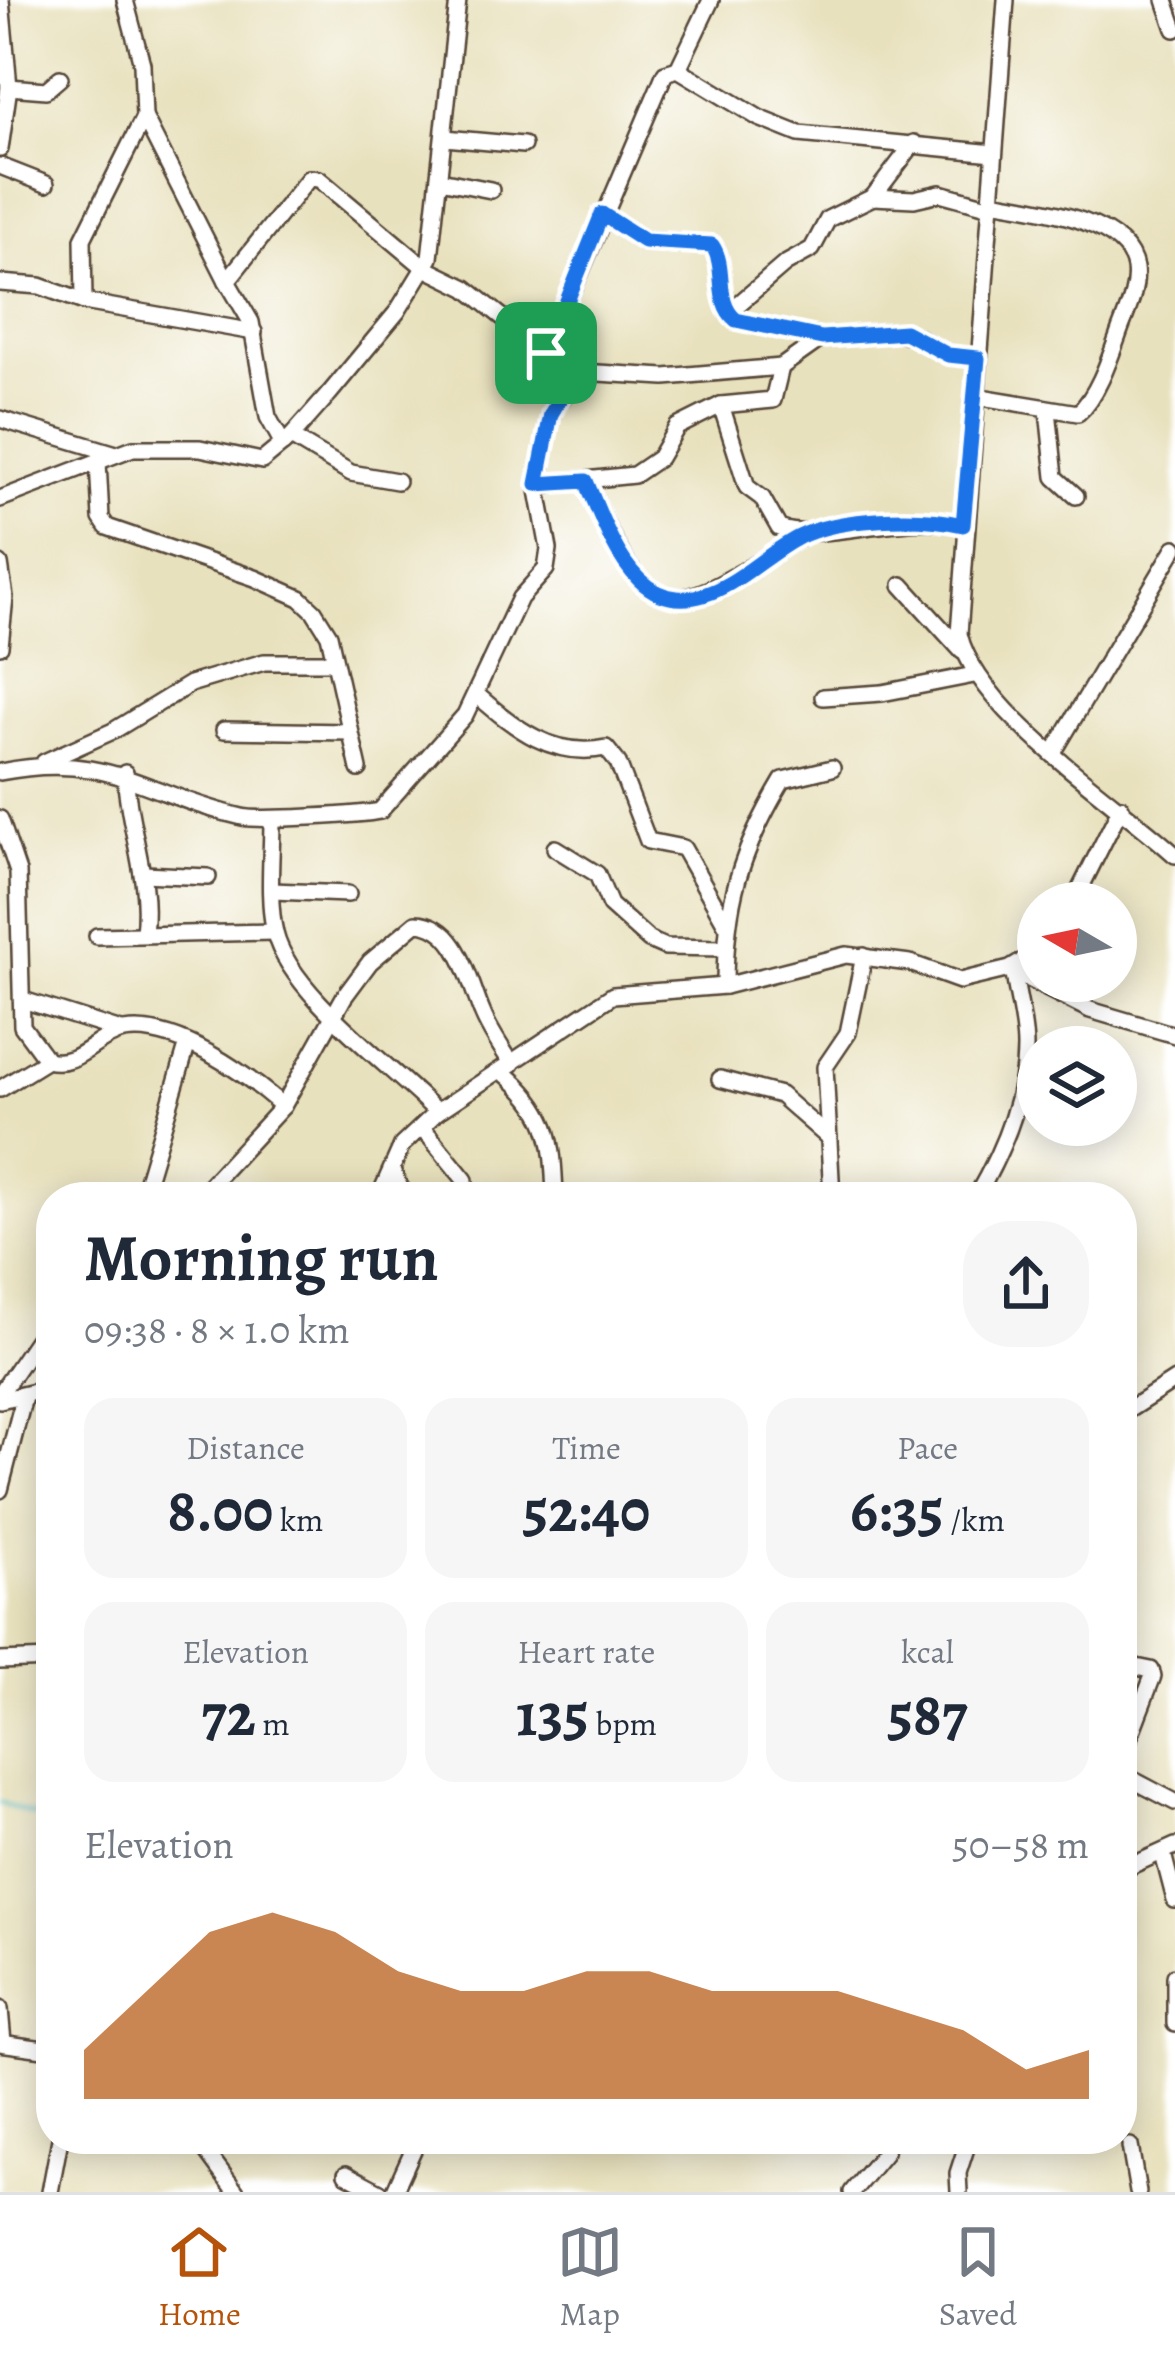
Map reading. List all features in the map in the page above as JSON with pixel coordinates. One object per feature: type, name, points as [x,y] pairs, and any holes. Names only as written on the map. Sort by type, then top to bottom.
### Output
[{"type":"street","points":[[0,149],[9,87],[1,0]]},
{"type":"street","points":[[125,0],[142,64],[144,117],[254,332],[268,417],[287,441],[351,473],[397,481]]},
{"type":"street","points":[[0,499],[106,458],[181,446],[262,460],[287,441],[397,312],[425,268],[440,179],[458,0]]},
{"type":"street","points":[[546,353],[602,214],[634,151],[654,91],[665,73],[678,69],[711,0]]},
{"type":"street","points":[[963,653],[957,619],[963,525],[1006,0]]},
{"type":"street","points":[[1166,0],[1175,28]]},
{"type":"street","points":[[678,69],[759,118],[799,134],[994,153]]},
{"type":"street","points":[[9,87],[46,90],[61,78]]},
{"type":"street","points":[[83,302],[83,239],[144,117]]},
{"type":"street","points":[[445,138],[523,145]]},
{"type":"street","points":[[873,196],[914,142]]},
{"type":"street","points":[[0,166],[46,184]]},
{"type":"street","points":[[227,281],[302,183],[315,177],[425,268],[466,288],[546,353],[571,380]]},
{"type":"street","points":[[440,179],[491,190]]},
{"type":"street","points":[[728,313],[784,264],[812,249],[827,219],[873,196],[947,194],[1068,214],[1120,241],[1135,265],[1130,307],[1085,407],[1072,415],[975,396]]},
{"type":"street","points":[[602,214],[644,241],[712,245],[721,261],[728,313],[736,320],[822,338],[905,332],[948,355],[978,358]]},
{"type":"street","points":[[0,283],[40,286],[83,302],[254,332]]},
{"type":"street","points":[[42,764],[125,773],[197,805],[272,820],[380,811],[434,755],[477,695],[520,598],[546,569],[549,549],[537,484],[551,414],[571,380],[598,370],[665,377],[781,368],[822,338]]},
{"type":"street","points":[[537,484],[618,479],[650,467],[677,427],[721,405],[773,400],[781,368]]},
{"type":"street","points":[[721,405],[747,487],[762,498],[779,529],[804,535]]},
{"type":"street","points":[[1048,410],[1055,477],[1076,496]]},
{"type":"street","points":[[0,419],[106,458]]},
{"type":"street","points":[[106,458],[101,518],[107,527],[300,598],[329,635],[331,662],[359,770]]},
{"type":"street","points":[[586,481],[627,568],[640,584],[666,596],[708,594],[804,535],[899,519],[963,525]]},
{"type":"street","points":[[1054,753],[1175,548]]},
{"type":"street","points":[[0,564],[5,597],[0,646]]},
{"type":"street","points":[[902,585],[963,653],[974,675],[1054,753],[1175,854]]},
{"type":"street","points":[[0,772],[42,764],[113,730],[190,684],[265,662],[331,662]]},
{"type":"street","points":[[823,697],[882,693],[974,675]]},
{"type":"street","points":[[477,695],[542,743],[585,752],[606,748],[618,763],[648,841],[683,848],[726,924]]},
{"type":"street","points":[[224,730],[350,732]]},
{"type":"street","points":[[725,986],[726,924],[734,879],[784,780],[832,768]]},
{"type":"street","points":[[125,773],[128,823],[143,874],[144,933]]},
{"type":"street","points":[[1084,882],[1121,807]]},
{"type":"street","points":[[0,819],[18,872],[27,1039],[46,1060]]},
{"type":"street","points":[[272,820],[274,932],[283,955],[380,1064],[437,1112]]},
{"type":"street","points":[[555,848],[597,874],[610,905],[649,940],[664,946],[725,947]]},
{"type":"street","points":[[143,874],[208,877]]},
{"type":"street","points":[[272,891],[348,894]]},
{"type":"street","points":[[213,1182],[283,1106],[370,962],[416,922],[425,923],[469,965],[480,1010],[507,1067],[542,1112],[550,1135],[554,1182]]},
{"type":"street","points":[[97,936],[274,932]]},
{"type":"street","points":[[386,1182],[402,1145],[437,1112],[613,995],[725,986],[828,956],[910,963],[960,981],[1017,967]]},
{"type":"street","points":[[831,1182],[825,1067],[848,1033],[864,956]]},
{"type":"street","points":[[1012,971],[1109,1018],[1175,1035]]},
{"type":"street","points":[[983,1182],[1011,1126],[1025,1047],[1012,971]]},
{"type":"street","points":[[22,1000],[187,1046],[236,1065],[283,1106]]},
{"type":"street","points":[[0,1089],[46,1060],[70,1061],[122,1031]]},
{"type":"street","points":[[146,1182],[187,1046]]},
{"type":"street","points":[[720,1079],[780,1095],[829,1138]]},
{"type":"street","points":[[422,1127],[465,1180]]},
{"type":"street","points":[[392,1171],[397,1182]]},
{"type":"street","points":[[0,1397],[36,1342]]},
{"type":"street","points":[[1137,1404],[1175,1380]]},
{"type":"street","points":[[0,1397],[36,1393]]},
{"type":"street","points":[[0,1490],[24,1397]]},
{"type":"street","points":[[0,1660],[36,1659]]},
{"type":"street","points":[[1137,1667],[1151,1670],[1153,1676],[1137,1718]]},
{"type":"street","points":[[1137,1782],[1175,1802]]},
{"type":"street","points":[[1137,1864],[1169,1850],[1175,1900]]},
{"type":"street","points":[[1175,1976],[1175,2024]]},
{"type":"street","points":[[0,2009],[1,2043],[36,2048]]},
{"type":"street","points":[[50,2192],[57,2154]]},
{"type":"street","points":[[208,2154],[236,2192]]},
{"type":"street","points":[[394,2192],[411,2154]]},
{"type":"street","points":[[852,2192],[884,2154]]},
{"type":"street","points":[[959,2192],[963,2154]]},
{"type":"street","points":[[1131,2154],[1138,2192]]},
{"type":"street","points":[[346,2174],[380,2192]]},
{"type":"waterway","points":[[0,1802],[36,1814]]},
{"type":"route","points":[[602,214],[629,236],[644,241],[712,245],[721,261],[724,305],[736,320],[794,328],[822,338],[905,332],[948,355],[978,358],[963,525],[899,519],[804,535],[708,594],[686,598],[653,593],[627,568],[586,481],[537,484],[551,414],[571,380],[546,353],[602,214]]}]
